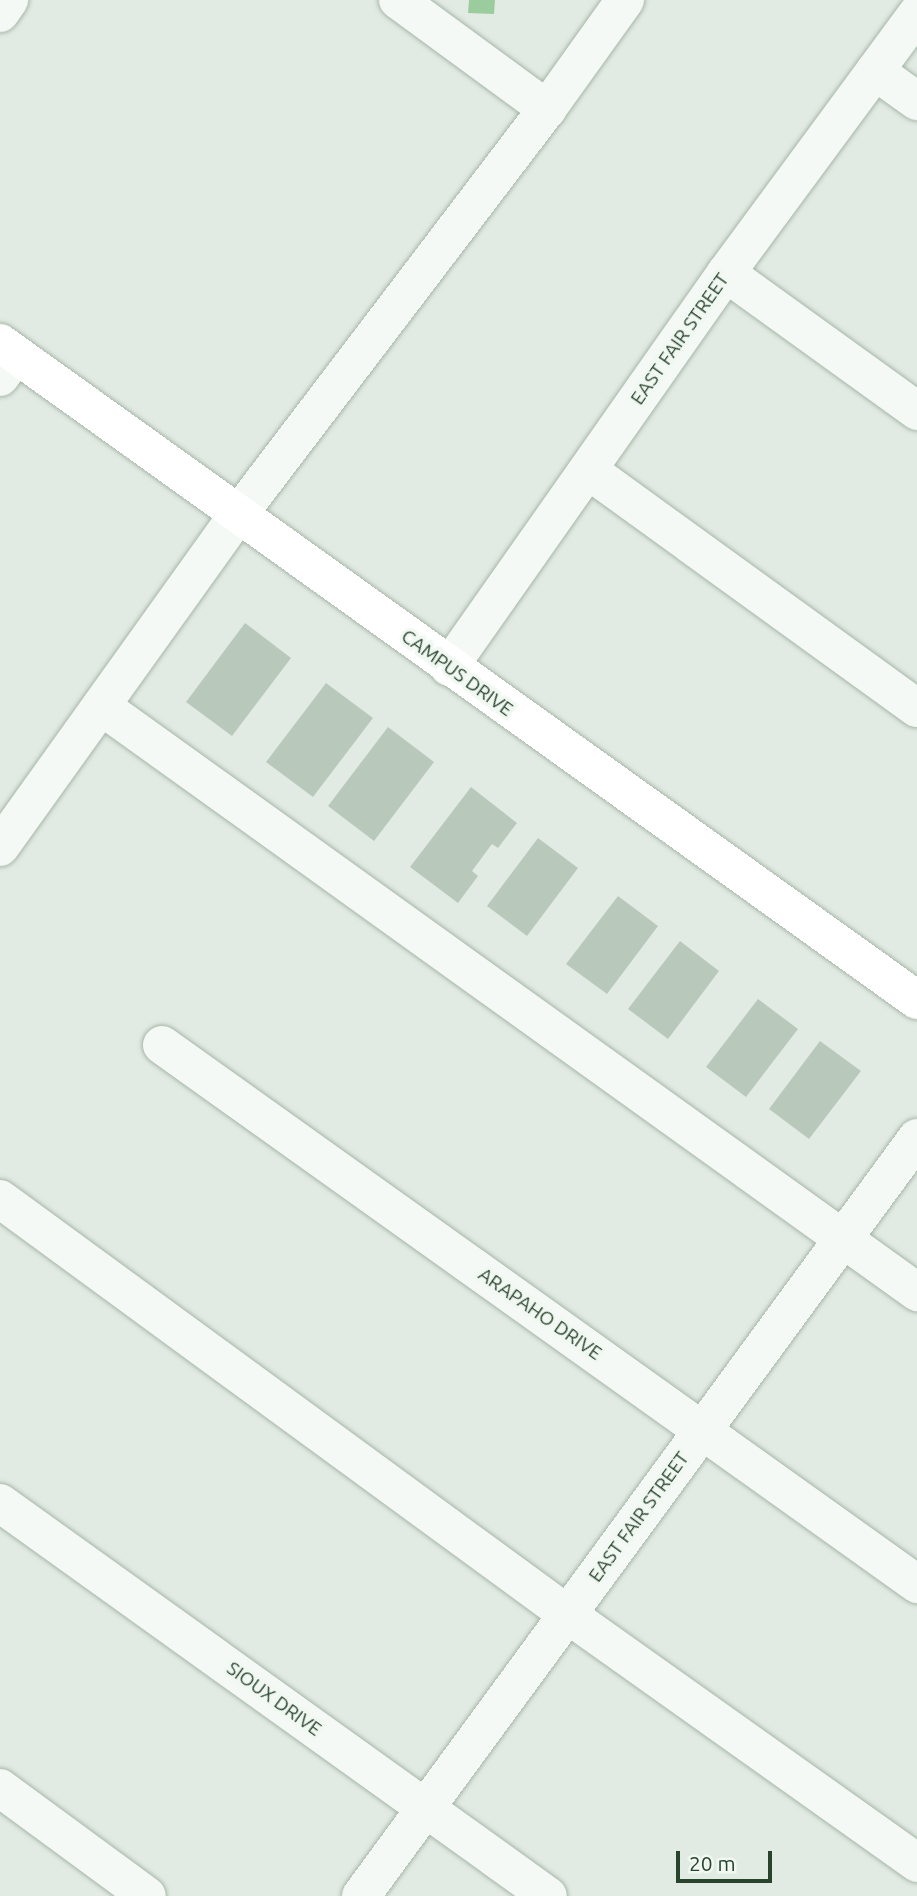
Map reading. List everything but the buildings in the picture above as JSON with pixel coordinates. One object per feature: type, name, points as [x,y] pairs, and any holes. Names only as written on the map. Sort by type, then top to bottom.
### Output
[{"type":"main road","name":"CAMPUS DRIVE","points":[[5,358],[238,516],[917,1000]]},
{"type":"street","points":[[0,13],[9,0]]},
{"type":"street","points":[[398,0],[547,109]]},
{"type":"street","points":[[0,847],[238,516],[547,109],[625,0]]},
{"type":"street","name":"EAST FAIR STREET","points":[[449,667],[726,273],[917,14]]},
{"type":"street","points":[[875,71],[917,101]]},
{"type":"street","points":[[726,273],[917,411]]},
{"type":"street","points":[[588,470],[917,708]]},
{"type":"street","points":[[101,706],[917,1292]]},
{"type":"street","name":"ARAPAHO DRIVE","points":[[162,1045],[917,1584]]},
{"type":"street","name":"EAST FAIR STREET","points":[[361,1896],[917,1138]]},
{"type":"street","points":[[0,1199],[567,1614],[917,1863]]},
{"type":"street","name":"SIOUX DRIVE","points":[[0,1503],[548,1896]]},
{"type":"street","points":[[0,1788],[147,1896]]},
{"type":"shaded area","points":[[469,0],[495,0],[494,14],[468,13]]}]
